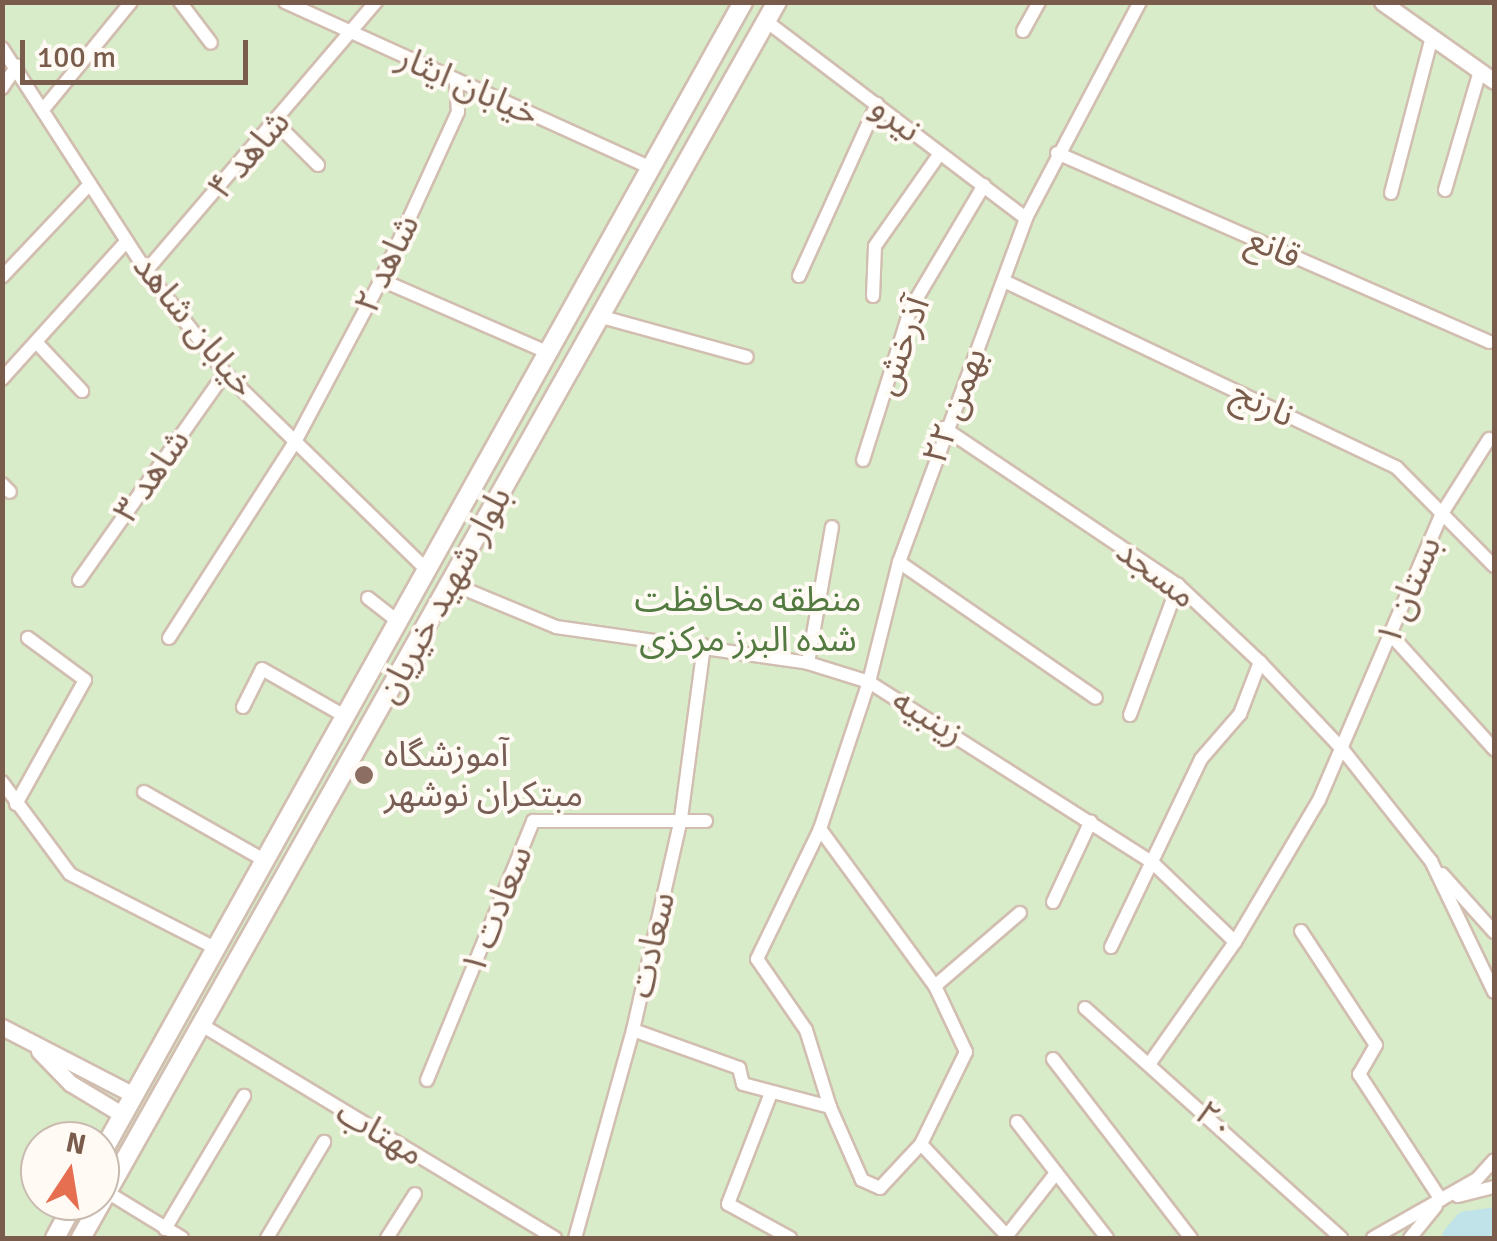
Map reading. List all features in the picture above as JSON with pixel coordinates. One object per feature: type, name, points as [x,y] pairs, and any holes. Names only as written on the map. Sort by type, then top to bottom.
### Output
[{"type":"main road","name":"بلوار شهید خیریان","points":[[120,1121],[744,2]]},
{"type":"main road","name":"بلوار شهید خیریان","points":[[120,1171],[205,1026],[777,2]]},
{"type":"main road","points":[[428,570],[450,583]]},
{"type":"main road","points":[[134,1095],[158,1108]]},
{"type":"main road","points":[[123,1115],[146,1128]]},
{"type":"street","points":[[46,106],[131,2]]},
{"type":"street","points":[[180,2],[212,43]]},
{"type":"street","name":"خیابان ایثار","points":[[285,2],[348,34],[651,168]]},
{"type":"street","name":"شاهد ۴","points":[[146,271],[278,124],[376,2]]},
{"type":"street","points":[[1023,31],[1040,2]]},
{"type":"street","name":"۲۲ بهمن","points":[[820,829],[935,986],[966,1052],[921,1144],[887,1186],[869,1186],[830,1107],[806,1030],[756,958],[820,829],[869,682],[899,562],[944,428],[1026,218],[1140,2]]},
{"type":"street","points":[[1382,2],[1494,80]]},
{"type":"street","name":"نیرو","points":[[766,21],[1026,218]]},
{"type":"street","points":[[1391,193],[1432,37]]},
{"type":"street","name":"خیابان شاهد","points":[[2,48],[46,106],[126,242],[224,373],[428,570]]},
{"type":"street","points":[[2,88],[17,66]]},
{"type":"street","points":[[1445,190],[1480,71]]},
{"type":"street","name":"شاهد ۲","points":[[168,638],[295,442],[381,280],[458,112],[456,80]]},
{"type":"street","points":[[799,276],[877,104]]},
{"type":"street","points":[[278,124],[318,165]]},
{"type":"street","points":[[873,296],[876,246],[940,153]]},
{"type":"street","name":"قانع","points":[[1058,153],[1490,342]]},
{"type":"street","points":[[2,277],[90,184]]},
{"type":"street","name":"آذرخش","points":[[863,460],[911,308],[984,185]]},
{"type":"street","points":[[2,379],[126,242]]},
{"type":"street","points":[[381,280],[550,354]]},
{"type":"street","name":"نارنج","points":[[1004,281],[1397,468],[1494,566]]},
{"type":"street","points":[[602,316],[747,357]]},
{"type":"street","points":[[37,342],[82,392]]},
{"type":"street","name":"شاهد ۳","points":[[79,580],[224,373]]},
{"type":"street","name":"مسجد","points":[[944,428],[1178,586],[1260,662],[1344,750],[1431,862]]},
{"type":"street","name":"بستان ۱","points":[[1150,1063],[1235,942],[1344,750],[1441,515],[1489,439]]},
{"type":"street","points":[[808,663],[832,527]]},
{"type":"street","points":[[899,562],[1096,698]]},
{"type":"street","name":"زینبیه","points":[[450,583],[556,627],[808,663],[869,682],[1152,862],[1235,942]]},
{"type":"street","points":[[1130,715],[1178,586]]},
{"type":"street","points":[[368,598],[397,621]]},
{"type":"street","points":[[1391,634],[1494,749]]},
{"type":"street","points":[[16,804],[85,680],[28,638]]},
{"type":"street","name":"سعادت","points":[[574,1238],[632,1030],[681,818],[704,646]]},
{"type":"street","points":[[1111,948],[1201,759],[1240,714],[1260,662]]},
{"type":"street","points":[[243,707],[262,669],[343,716]]},
{"type":"street","points":[[2,782],[70,874],[215,948]]},
{"type":"street","points":[[144,792],[264,860]]},
{"type":"street","points":[[681,818],[706,822]]},
{"type":"street","name":"سعادت ۱","points":[[426,1080],[533,822],[681,818]]},
{"type":"street","points":[[1053,902],[1091,821]]},
{"type":"street","points":[[1431,862],[1494,932]]},
{"type":"street","points":[[1431,862],[1494,992]]},
{"type":"street","points":[[935,986],[1020,914]]},
{"type":"street","points":[[1301,931],[1376,1045],[1358,1074],[1441,1200]]},
{"type":"street","name":"۲۰","points":[[1085,1008],[1341,1238]]},
{"type":"street","name":"مهتاب","points":[[205,1026],[555,1238]]},
{"type":"street","points":[[2,1027],[36,1048],[134,1095]]},
{"type":"street","points":[[632,1030],[739,1068],[744,1084],[830,1107]]},
{"type":"street","points":[[36,1048],[70,1083],[123,1115]]},
{"type":"street","points":[[1053,1059],[1191,1238]]},
{"type":"street","points":[[771,1093],[728,1204],[790,1238]]},
{"type":"street","points":[[165,1228],[244,1096]]},
{"type":"street","points":[[1017,1122],[1106,1238]]},
{"type":"street","points":[[267,1238],[324,1142]]},
{"type":"street","points":[[921,1144],[1006,1237],[1056,1173]]},
{"type":"street","points":[[1373,1238],[1477,1179],[1494,1160]]},
{"type":"street","points":[[1410,1238],[1441,1200],[1494,1187]]},
{"type":"street","points":[[387,1238],[414,1194]]},
{"type":"street","points":[[120,1200],[182,1238]]},
{"type":"green space","name":"منطقه محافظت شده البرز مرکزی","points":[[2,3],[1494,3],[1494,1238],[3,1238]]},
{"type":"waterway","points":[[1456,1238],[1467,1225],[1494,1221]]},
{"type":"place","name":"آموزشگاه مبتکران نوشهر","points":[[364,775]]}]
